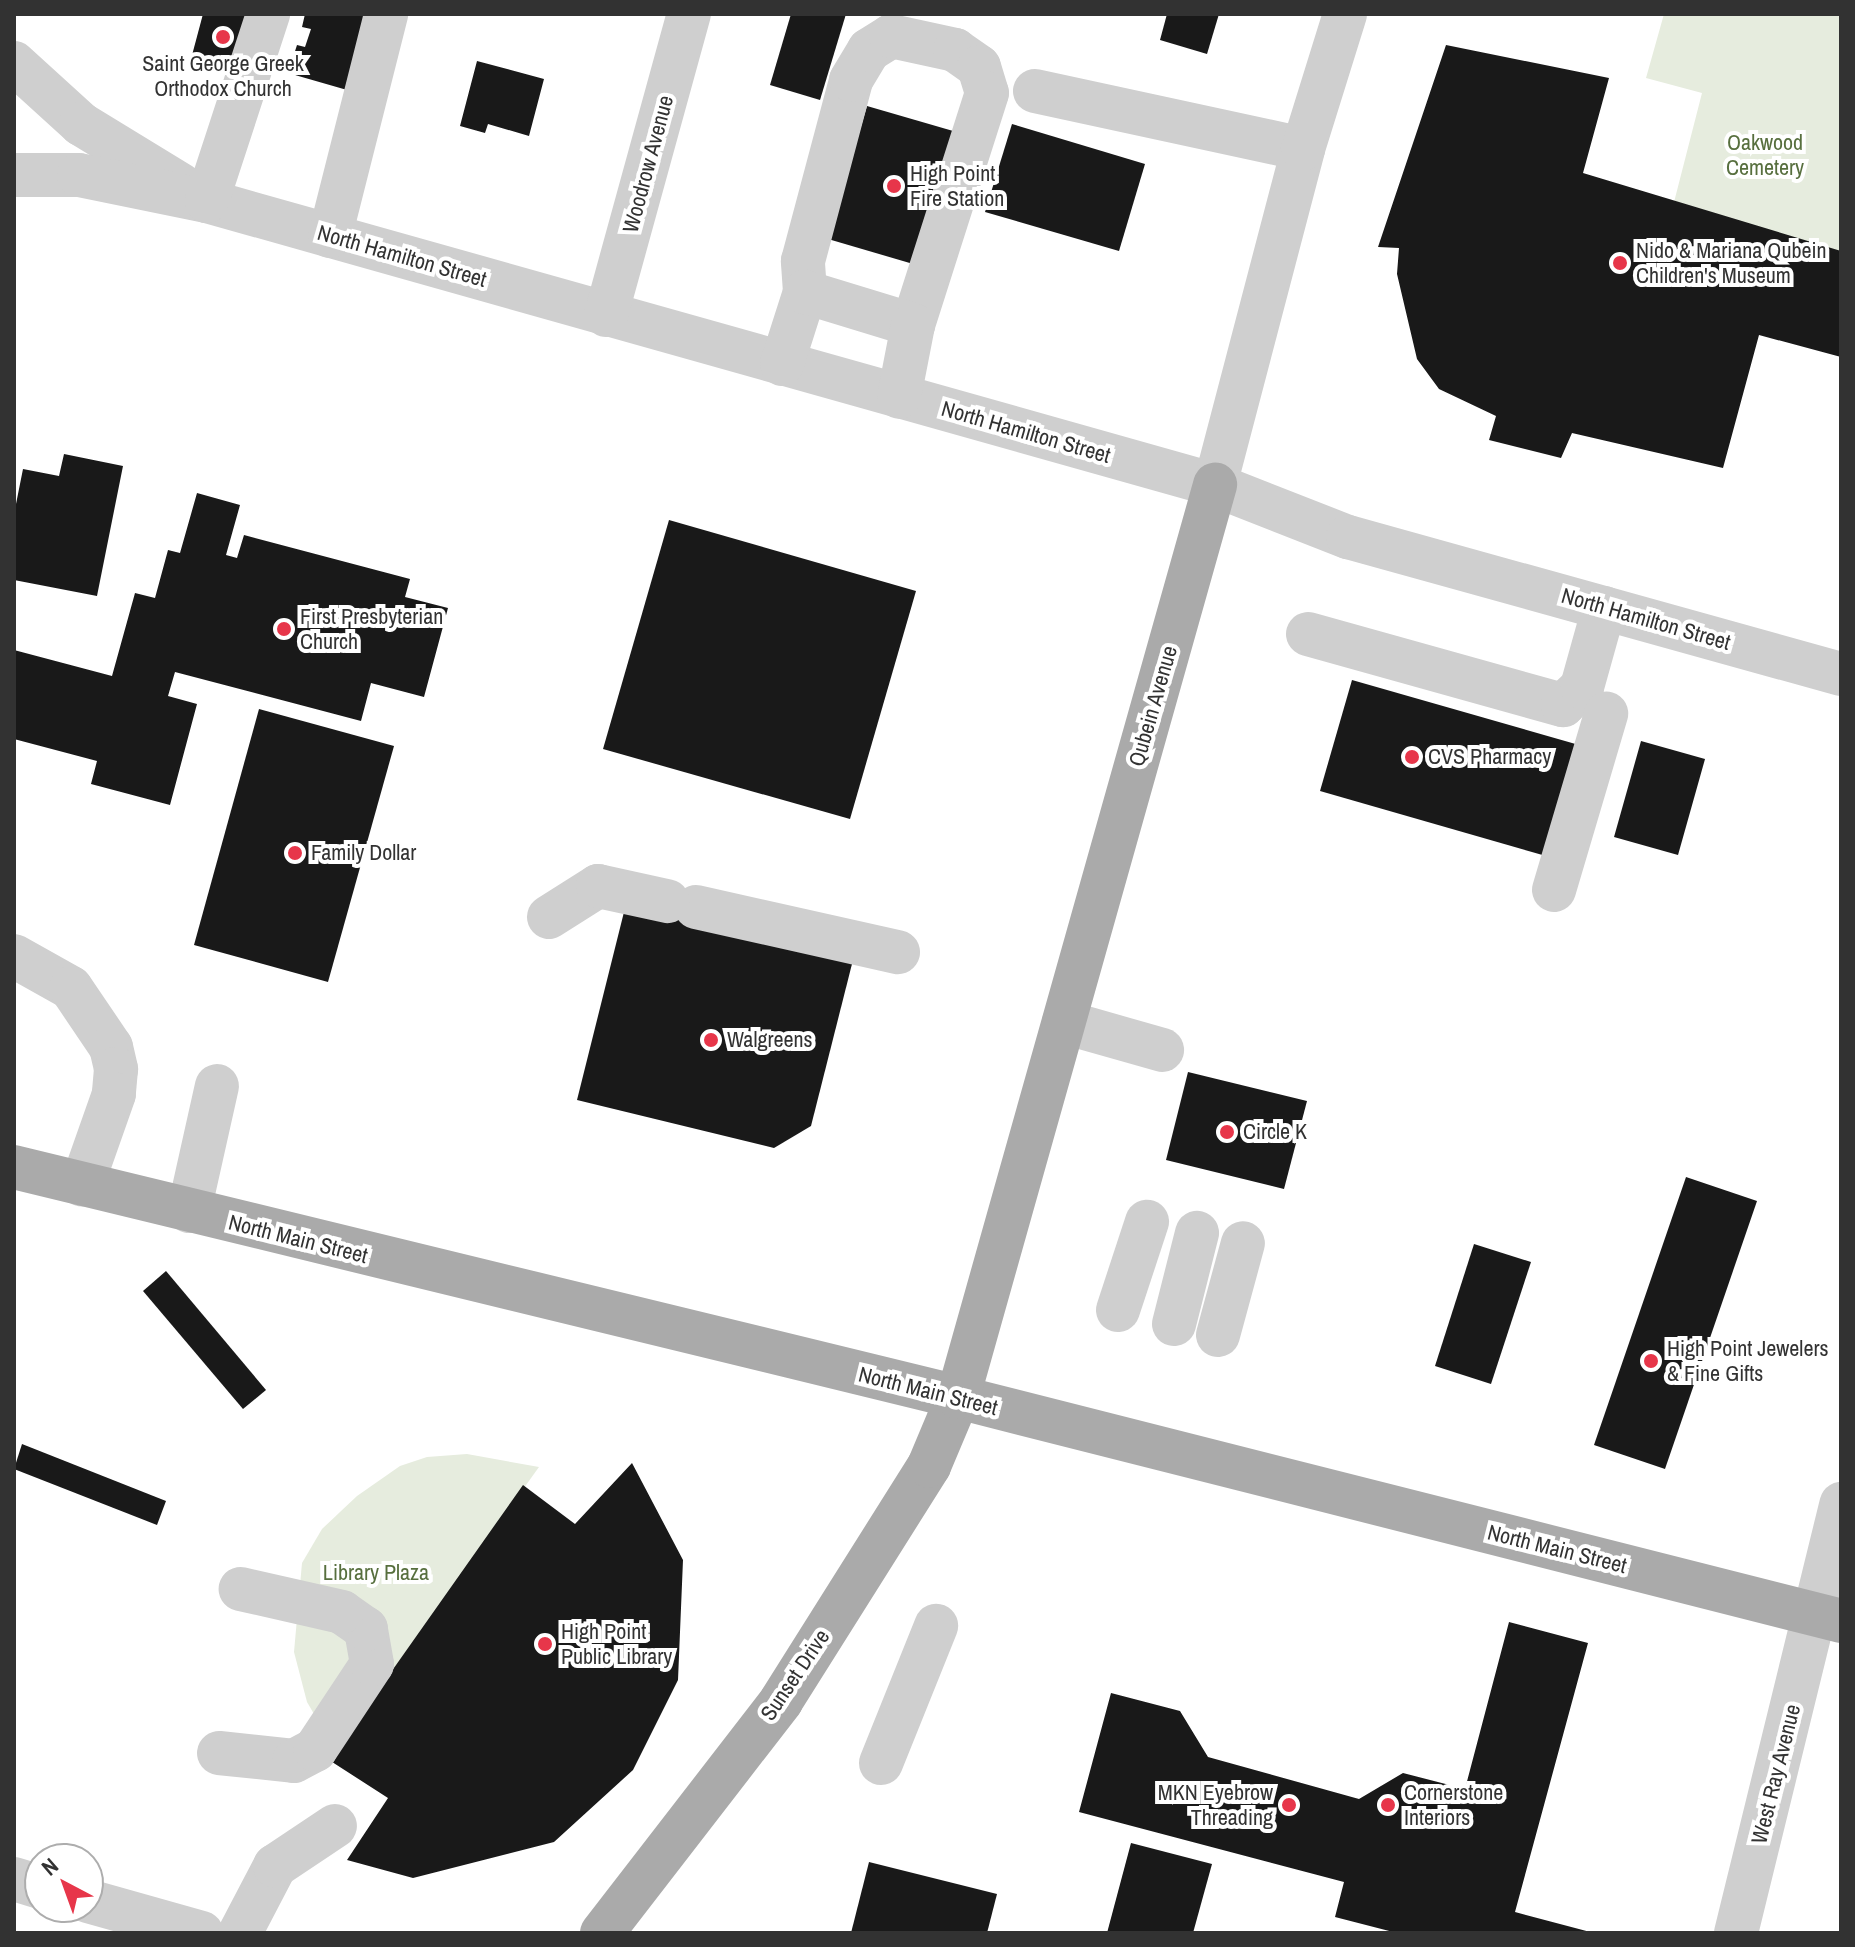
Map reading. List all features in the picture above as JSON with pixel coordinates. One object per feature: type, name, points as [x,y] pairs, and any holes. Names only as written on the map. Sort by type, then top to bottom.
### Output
[{"type":"main road","name":"Qubein Avenue","points":[[958,1397],[1215,485]]},
{"type":"main road","name":"North Main Street","points":[[14,1167],[958,1397],[1828,1618]]},
{"type":"main road","name":"Sunset Drive","points":[[602,1933],[781,1701],[929,1466],[958,1397]]},
{"type":"street","points":[[207,201],[268,14]]},
{"type":"street","points":[[330,236],[386,14]]},
{"type":"street","name":"Woodrow Avenue","points":[[606,315],[689,14]]},
{"type":"street","name":"Qubein Avenue","points":[[1215,485],[1303,149],[1345,14]]},
{"type":"street","points":[[782,364],[805,292],[803,261],[851,80],[869,50],[891,36],[955,50],[979,67],[987,93],[913,325],[899,397]]},
{"type":"street","name":"North Hamilton Street","points":[[14,63],[81,124],[207,201]]},
{"type":"street","points":[[1035,91],[1303,149]]},
{"type":"street","name":"North Hamilton Street","points":[[14,175],[79,175],[207,201],[1215,485],[1348,537],[1841,674]]},
{"type":"street","points":[[805,292],[913,325]]},
{"type":"street","points":[[1308,634],[1563,705],[1582,687],[1604,608]]},
{"type":"street","points":[[1554,890],[1606,714]]},
{"type":"street","points":[[549,917],[598,886],[898,952]]},
{"type":"street","points":[[14,956],[71,988],[111,1047],[116,1069],[114,1094],[82,1185]]},
{"type":"street","points":[[1064,1022],[1162,1050]]},
{"type":"street","points":[[189,1211],[217,1086]]},
{"type":"street","points":[[1118,1310],[1147,1222]]},
{"type":"street","points":[[1174,1324],[1197,1233]]},
{"type":"street","points":[[1218,1335],[1243,1243]]},
{"type":"street","name":"West Ray Avenue","points":[[1736,1933],[1828,1618],[1841,1504]]},
{"type":"street","points":[[219,1753],[294,1761],[315,1750],[372,1664],[366,1629],[342,1612],[241,1589]]},
{"type":"street","points":[[881,1763],[936,1626]]},
{"type":"street","points":[[240,1933],[275,1866],[335,1826]]},
{"type":"street","points":[[104,1908],[146,1926],[202,1933]]},
{"type":"green space","name":"Oakwood Cemetery","points":[[1664,14],[1841,14],[1841,256],[1672,210],[1702,93],[1646,78]]},
{"type":"green space","name":"Library Plaza","points":[[467,1454],[539,1467],[335,1750],[307,1702],[294,1652],[302,1563],[322,1529],[357,1496],[400,1466],[427,1457]]},
{"type":"building","name":"Saint George Greek Orthodox Church","points":[[203,14],[255,14],[240,72],[191,59]]},
{"type":"building","points":[[305,14],[377,14],[354,92],[288,73],[297,45],[305,47],[311,29],[302,27]]},
{"type":"building","points":[[791,14],[846,14],[820,100],[770,85]]},
{"type":"building","points":[[1167,14],[1219,14],[1207,54],[1160,40]]},
{"type":"building","name":"Nido & Mariana Qubein Children's Museum","points":[[1446,45],[1609,78],[1583,173],[1841,251],[1841,357],[1759,335],[1723,468],[1572,433],[1561,458],[1489,440],[1496,416],[1439,389],[1417,359],[1397,274],[1399,248],[1378,247]]},
{"type":"building","points":[[477,61],[544,79],[529,136],[488,124],[485,133],[460,126]]},
{"type":"building","name":"High Point Fire Station","points":[[867,106],[960,133],[920,266],[828,239]]},
{"type":"building","points":[[1012,124],[1145,164],[1119,251],[985,212]]},
{"type":"building","points":[[64,454],[123,466],[97,596],[14,580],[14,514],[23,469],[59,476]]},
{"type":"building","name":"First Presbyterian Church","points":[[197,493],[240,505],[226,555],[237,558],[244,535],[410,579],[405,597],[448,608],[424,697],[371,683],[361,721],[175,672],[168,696],[197,704],[170,805],[91,784],[97,761],[14,739],[14,650],[112,676],[135,593],[155,598],[168,550],[180,553]]},
{"type":"building","points":[[669,520],[916,591],[850,819],[603,749]]},
{"type":"building","points":[[1352,680],[1586,747],[1553,858],[1320,791]]},
{"type":"building","points":[[259,709],[394,746],[328,982],[194,945]]},
{"type":"building","points":[[1641,741],[1705,759],[1678,855],[1614,837]]},
{"type":"building","points":[[627,900],[854,956],[811,1126],[774,1148],[577,1100]]},
{"type":"building","points":[[1188,1072],[1307,1101],[1284,1189],[1166,1160]]},
{"type":"building","points":[[1686,1177],[1757,1201],[1665,1469],[1594,1445]]},
{"type":"building","points":[[1474,1244],[1531,1262],[1491,1384],[1435,1366]]},
{"type":"building","points":[[166,1271],[266,1390],[243,1409],[143,1291]]},
{"type":"building","points":[[22,1444],[166,1501],[157,1525],[14,1469]]},
{"type":"building","name":"High Point Public Library","points":[[632,1463],[683,1560],[678,1680],[633,1770],[554,1842],[413,1878],[347,1860],[388,1798],[329,1760],[523,1485],[575,1524]]},
{"type":"building","points":[[1509,1622],[1588,1643],[1515,1912],[1594,1933],[1397,1933],[1335,1917],[1344,1882],[1079,1812],[1111,1693],[1180,1711],[1208,1757],[1359,1799],[1403,1773],[1465,1789]]},
{"type":"building","points":[[1131,1843],[1212,1864],[1193,1933],[1107,1933]]},
{"type":"building","points":[[869,1862],[997,1894],[987,1933],[851,1933]]},
{"type":"place","name":"Saint George Greek Orthodox Church","points":[[223,37]]},
{"type":"place","name":"High Point Fire Station","points":[[894,186]]},
{"type":"place","name":"Nido & Mariana Qubein Children's Museum","points":[[1620,263]]},
{"type":"place","name":"First Presbyterian Church","points":[[284,629]]},
{"type":"place","name":"CVS Pharmacy","points":[[1412,757]]},
{"type":"place","name":"Family Dollar","points":[[295,853]]},
{"type":"place","name":"Walgreens","points":[[711,1040]]},
{"type":"place","name":"Circle K","points":[[1227,1132]]},
{"type":"place","name":"High Point Jewelers & Fine Gifts","points":[[1651,1361]]},
{"type":"place","name":"High Point Public Library","points":[[545,1644]]},
{"type":"place","name":"MKN Eyebrow Threading","points":[[1289,1805]]},
{"type":"place","name":"Cornerstone Interiors","points":[[1388,1805]]}]
